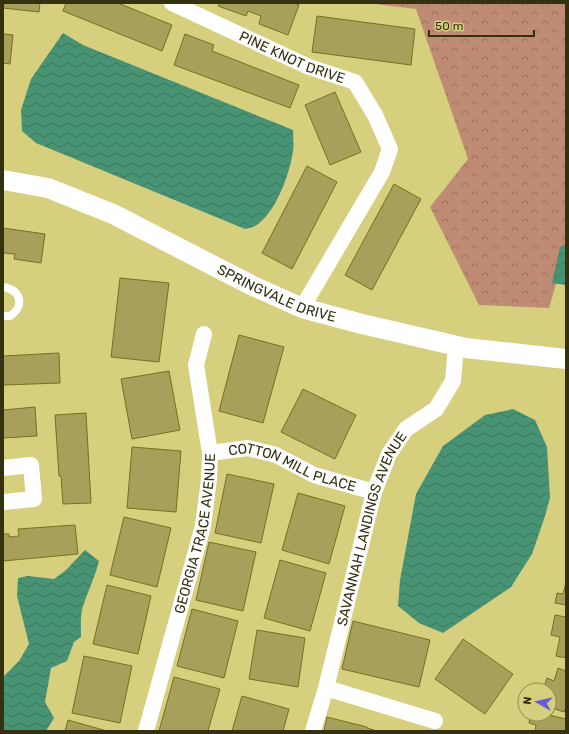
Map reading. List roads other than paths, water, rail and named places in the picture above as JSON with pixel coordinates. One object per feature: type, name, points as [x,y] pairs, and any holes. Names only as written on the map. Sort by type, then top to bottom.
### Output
[{"type":"street","name":"PINE KNOT DRIVE","points":[[172,3],[309,67],[355,82],[375,115],[390,149],[382,172],[302,308]]},
{"type":"street","name":"SPRINGVALE DRIVE","points":[[3,180],[48,188],[113,214],[251,285],[302,308],[362,324],[456,345],[566,359]]},
{"type":"street","name":"GEORGIA TRACE AVENUE","points":[[146,731],[203,526],[209,479],[210,453],[196,365],[204,334]]},
{"type":"street","name":"SAVANNAH LANDINGS AVENUE","points":[[313,731],[326,688],[374,492],[389,454],[406,429],[436,409],[453,381],[456,345]]},
{"type":"street","name":"COTTON MILL PLACE","points":[[210,453],[248,448],[276,455],[314,475],[374,492]]},
{"type":"street","points":[[3,468],[31,465],[34,500],[3,502]]},
{"type":"street","points":[[326,688],[435,720]]},
{"type":"lane","points":[[3,287],[9,288],[17,294],[19,304],[18,309],[10,316],[3,316]]},
{"type":"water","points":[[63,33],[83,45],[293,130],[293,149],[284,185],[271,210],[263,219],[255,226],[245,229],[36,143],[22,131],[21,110],[31,79]]},
{"type":"water","points":[[566,244],[566,285],[552,283],[560,247]]},
{"type":"water","points":[[513,409],[535,420],[547,447],[550,498],[545,516],[532,554],[511,587],[443,633],[419,623],[398,606],[400,580],[416,494],[443,446],[485,415]]},
{"type":"water","points":[[85,550],[99,561],[82,610],[81,637],[74,642],[67,661],[51,668],[45,702],[54,718],[46,731],[3,731],[3,677],[19,661],[29,644],[17,596],[18,578],[28,576],[54,579],[66,570]]}]
